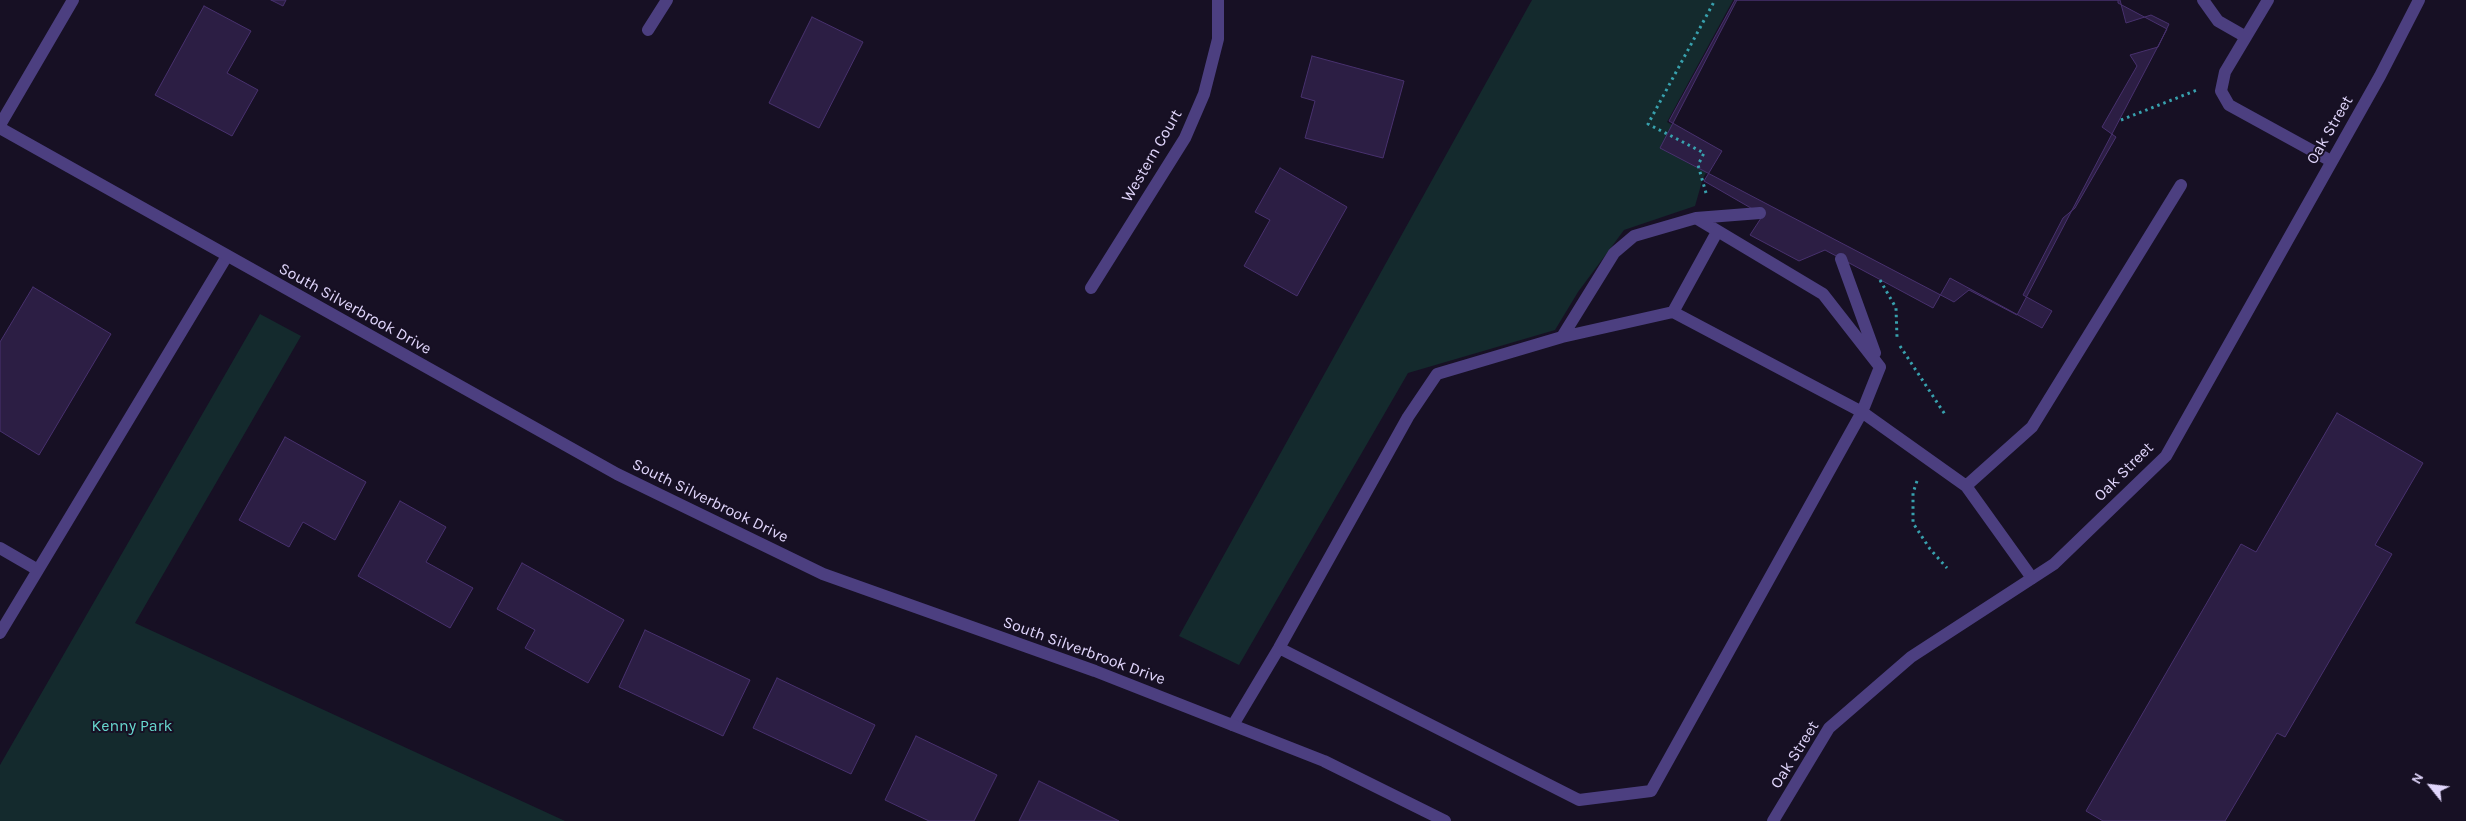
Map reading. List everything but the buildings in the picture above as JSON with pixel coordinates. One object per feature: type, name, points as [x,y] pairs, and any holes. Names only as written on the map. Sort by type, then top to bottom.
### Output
[{"type":"street","points":[[0,126],[73,0]]},
{"type":"street","points":[[648,30],[667,0]]},
{"type":"street","name":"Western Court","points":[[1091,288],[1185,138],[1204,94],[1218,39],[1218,0]]},
{"type":"street","points":[[2203,0],[2218,21],[2246,37]]},
{"type":"street","points":[[2268,0],[2225,72],[2221,91],[2229,105],[2332,161]]},
{"type":"street","name":"Oak Street","points":[[1773,821],[1829,728],[1911,657],[2054,564],[2166,456],[2380,76],[2419,0]]},
{"type":"street","name":"South Silverbrook Drive","points":[[0,126],[226,256],[617,474],[823,574],[1094,671],[1324,761],[1445,821]]},
{"type":"street","points":[[1966,486],[2032,427],[2181,185]]},
{"type":"street","points":[[1562,337],[1614,253],[1634,236],[1696,218],[1760,213]]},
{"type":"street","points":[[1696,218],[1822,294],[1880,367]]},
{"type":"street","points":[[1673,312],[1717,232]]},
{"type":"street","points":[[0,633],[226,256]]},
{"type":"street","points":[[1279,648],[1579,800],[1652,791],[1862,412],[1880,367],[1841,259]]},
{"type":"street","points":[[1233,725],[1279,648],[1408,417],[1437,374],[1562,337],[1673,312],[1862,412],[1966,486],[2032,578]]},
{"type":"street","points":[[0,548],[38,570]]},
{"type":"path","points":[[1712,218],[1698,165],[1704,153],[1648,124],[1715,0]]},
{"type":"path","points":[[2121,120],[2200,89]]},
{"type":"path","points":[[1880,280],[1896,308],[1898,343],[1946,416]]},
{"type":"path","points":[[1924,456],[1913,493],[1913,523],[1930,549],[1947,568]]},
{"type":"green space","points":[[1532,0],[1733,0],[1667,122],[1719,152],[1703,178],[1695,206],[1624,230],[1578,292],[1555,330],[1408,373],[1239,665],[1179,636]]},
{"type":"green space","name":"Kenny Park","points":[[260,314],[301,336],[135,623],[565,821],[0,821],[0,765]]}]
